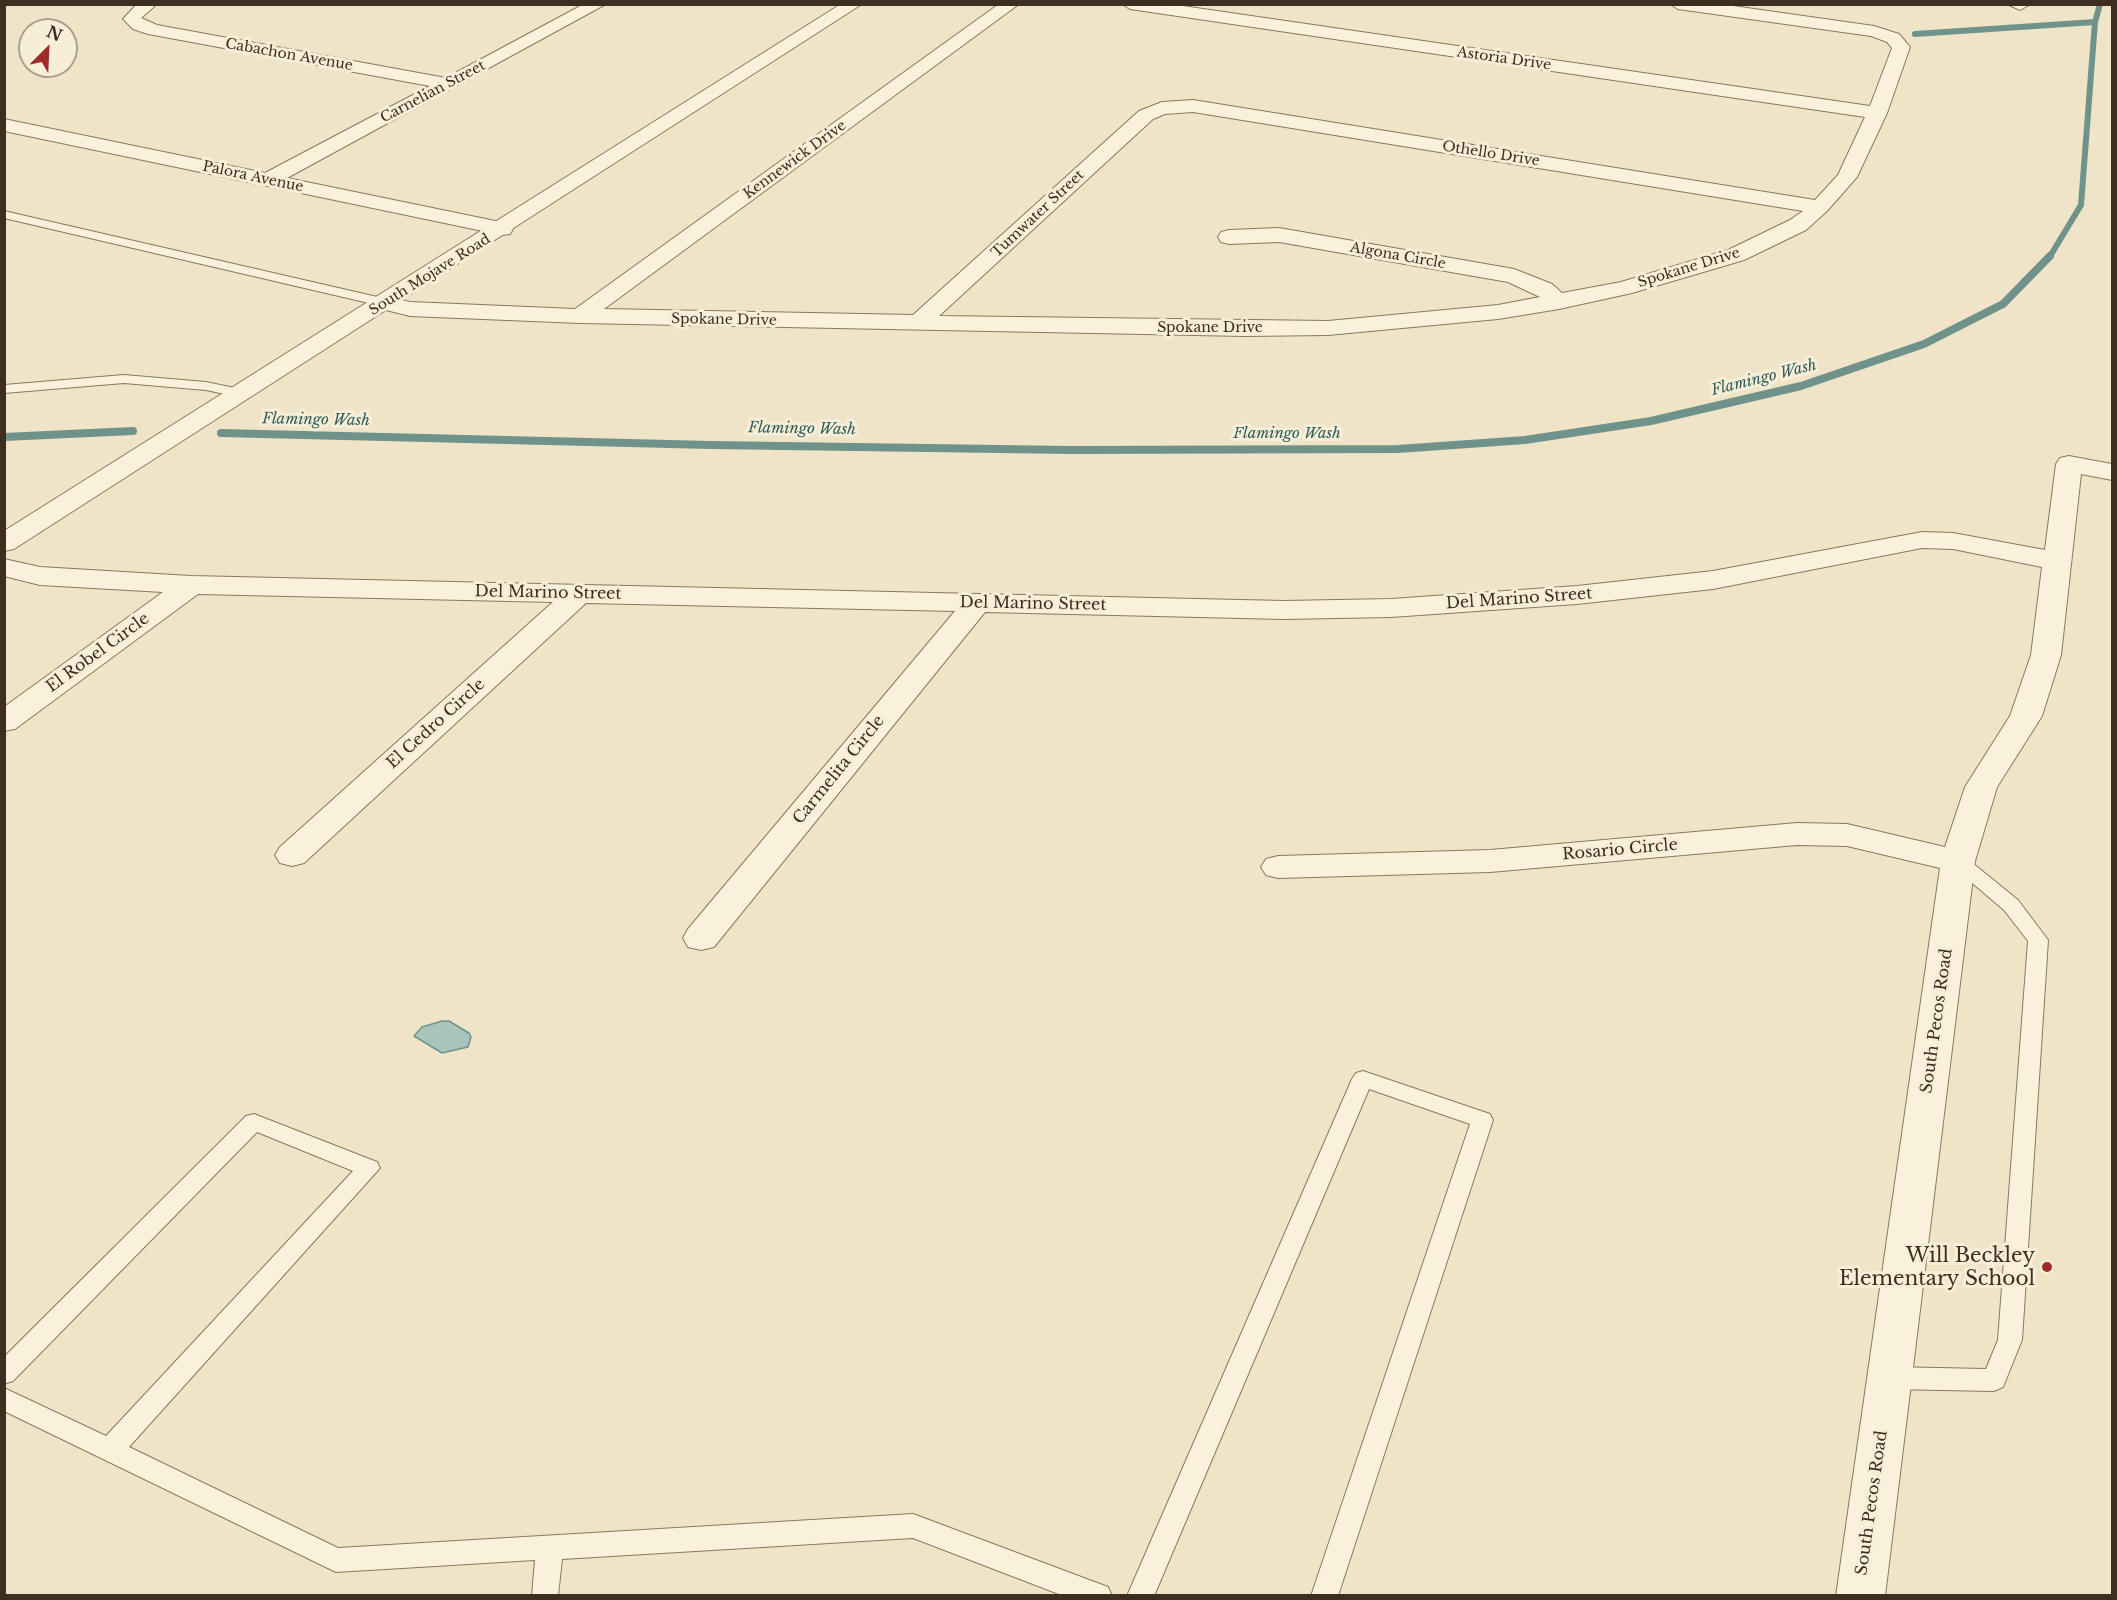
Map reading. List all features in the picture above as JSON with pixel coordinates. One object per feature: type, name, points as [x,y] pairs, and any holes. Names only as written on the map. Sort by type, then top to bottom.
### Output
[{"type":"street","name":"Cabachon Avenue","points":[[150,4],[137,12],[132,19],[139,25],[154,30],[449,84]]},
{"type":"street","name":"Carnelian Street","points":[[268,180],[598,4]]},
{"type":"street","name":"South Mojave Road","points":[[4,543],[239,393],[502,230],[854,4]]},
{"type":"street","name":"Kennewick Drive","points":[[580,316],[1011,4]]},
{"type":"street","name":"Astoria Drive","points":[[1130,4],[1877,113]]},
{"type":"street","name":"Spokane Drive","points":[[386,303],[410,309],[580,316],[917,324],[1245,329],[1328,328],[1498,312],[1624,288],[1736,255],[1798,225],[1820,207],[1847,177],[1877,113],[1901,46],[1893,38],[1848,27],[1678,4]]},
{"type":"street","points":[[2015,4],[2020,5]]},
{"type":"street","points":[[1275,26],[1289,12]]},
{"type":"street","name":"Othello Drive","points":[[1162,108],[1194,106],[1820,207]]},
{"type":"street","name":"Tumwater Street","points":[[917,324],[1146,115],[1162,108]]},
{"type":"street","name":"Palora Avenue","points":[[4,125],[502,230]]},
{"type":"street","name":"Algona Circle","points":[[1229,237],[1279,235],[1514,276],[1544,289],[1559,302]]},
{"type":"street","name":"South Pecos Road","points":[[1860,1596],[1958,861],[1981,787],[2025,716],[2046,655],[2069,464],[2112,472]]},
{"type":"street","name":"Del Marino Street","points":[[4,567],[40,576],[191,585],[1284,610],[1391,608],[1576,595],[1713,579],[1922,540],[1953,541],[2057,561]]},
{"type":"street","name":"El Robel Circle","points":[[4,722],[191,585]]},
{"type":"street","name":"El Cedro Circle","points":[[292,855],[580,593]]},
{"type":"street","name":"Carmelita Circle","points":[[701,938],[977,603]]},
{"type":"street","name":"Rosario Circle","points":[[1278,867],[1490,861],[1797,834],[1848,835],[1958,861]]},
{"type":"lane","points":[[4,214],[386,303]]},
{"type":"lane","points":[[4,388],[124,379],[206,386],[239,393]]},
{"type":"lane","points":[[1889,1378],[1995,1380],[2010,1340],[2038,940],[2011,904],[1958,861]]},
{"type":"lane","points":[[1140,1596],[1363,1079],[1482,1120],[1324,1596]]},
{"type":"lane","points":[[4,1374],[254,1122],[369,1168],[110,1450]]},
{"type":"lane","points":[[4,1399],[336,1560],[913,1526],[1099,1596]]},
{"type":"lane","points":[[545,1596],[549,1547]]},
{"type":"water","points":[[449,1021],[469,1033],[471,1037],[468,1047],[442,1053],[414,1036],[422,1027]]},
{"type":"waterway","name":"Flamingo Wash","points":[[2095,22],[2100,4]]},
{"type":"waterway","points":[[1915,34],[2095,22]]},
{"type":"waterway","name":"Flamingo Wash","points":[[2049,258],[2081,205],[2095,22]]},
{"type":"waterway","name":"Flamingo Wash","points":[[221,433],[710,445],[1071,450],[1398,449],[1525,440],[1651,421],[1801,386],[1924,344],[2003,304],[2050,256]]},
{"type":"waterway","name":"Flamingo Wash","points":[[4,437],[133,431]]},
{"type":"place","name":"Will Beckley Elementary School","points":[[2047,1267]]}]
